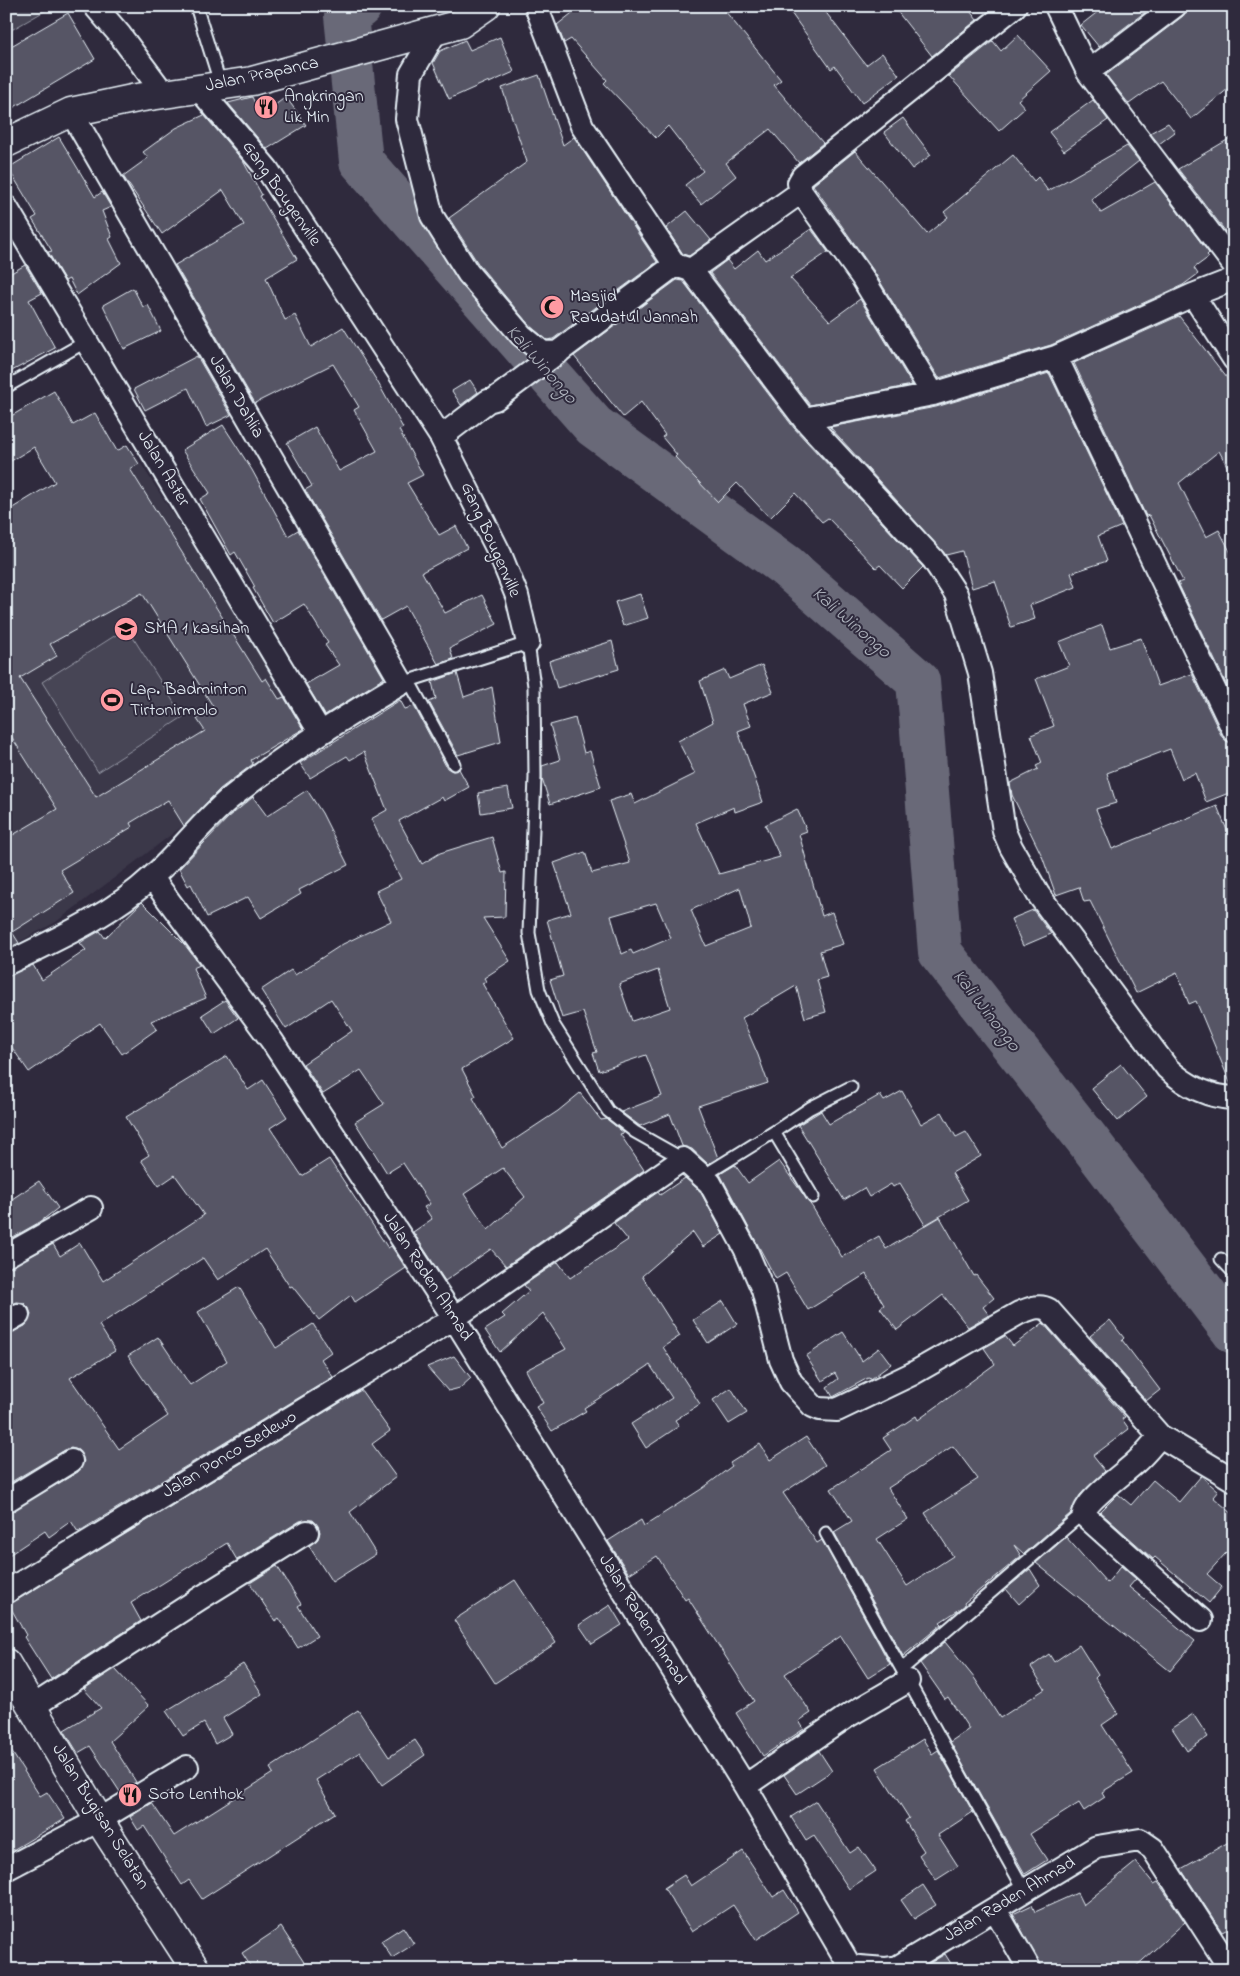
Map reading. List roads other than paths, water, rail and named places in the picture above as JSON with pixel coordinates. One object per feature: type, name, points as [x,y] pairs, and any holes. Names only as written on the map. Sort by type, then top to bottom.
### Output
[{"type":"street","points":[[95,6],[120,35],[164,94]]},
{"type":"street","name":"Jalan Prapanca","points":[[6,143],[71,112],[164,94],[252,81],[460,24],[486,6]]},
{"type":"street","points":[[536,6],[582,126],[683,267],[804,419],[933,558],[950,583],[980,674],[1004,831],[1038,894],[1167,1068],[1193,1088],[1217,1097],[1234,1098]]},
{"type":"street","points":[[934,394],[862,277],[801,192],[799,183],[804,176],[1015,6]]},
{"type":"street","points":[[1056,6],[1088,72],[1234,264]]},
{"type":"street","points":[[1088,72],[1175,6]]},
{"type":"street","points":[[436,31],[412,74],[407,119],[432,216],[468,272],[521,336],[543,353],[555,354]]},
{"type":"street","name":"Gang Bougenville","points":[[210,88],[267,169],[441,437],[500,554],[517,596],[523,644]]},
{"type":"street","name":"Jalan Dahlia","points":[[71,112],[406,682]]},
{"type":"street","points":[[441,437],[488,402],[496,399],[555,354],[683,267],[801,192]]},
{"type":"street","name":"Jalan Aster","points":[[6,207],[320,732]]},
{"type":"street","points":[[804,419],[934,394],[1056,357],[1193,295],[1234,279]]},
{"type":"street","points":[[1193,295],[1234,359]]},
{"type":"street","points":[[1056,357],[1232,720]]},
{"type":"street","points":[[6,964],[76,931],[114,907],[152,878],[206,820],[229,799],[320,732],[406,682]]},
{"type":"street","name":"Jalan Raden Ahmad","points":[[152,878],[272,1041],[454,1318],[745,1786],[848,1961],[847,1968],[885,1970],[898,1967],[1097,1847],[1135,1840],[1144,1842],[1153,1849],[1231,1970]]},
{"type":"street","points":[[672,1166],[703,1176],[713,1188],[760,1282],[781,1360],[791,1382],[812,1406],[837,1410],[912,1374],[1019,1313],[1041,1307],[1049,1310],[1160,1436],[1234,1480]]},
{"type":"street","name":"Jalan Ponco Sedewo","points":[[6,1592],[454,1318],[672,1166]]},
{"type":"street","points":[[6,1256],[92,1208]]},
{"type":"street","points":[[1160,1436],[1137,1462],[1093,1500],[1084,1512],[1088,1521],[1200,1620]]},
{"type":"street","points":[[6,1501],[71,1461]]},
{"type":"street","points":[[32,1707],[198,1599],[307,1532]]},
{"type":"street","name":"Jalan Bugisan Selatan","points":[[7,1667],[99,1820],[196,1970]]},
{"type":"street","points":[[745,1786],[905,1675]]},
{"type":"street","points":[[6,1869],[99,1820],[187,1768]]},
{"type":"street","points":[[995,1909],[1030,1970]]},
{"type":"lane","points":[[196,6],[210,88]]},
{"type":"lane","points":[[6,386],[87,341]]},
{"type":"lane","points":[[454,764],[406,682],[523,644]]},
{"type":"lane","name":"Gang Bougenville","points":[[523,644],[534,686],[535,778],[529,933],[539,990],[553,1024],[608,1110],[672,1166]]},
{"type":"lane","points":[[703,1176],[810,1108],[851,1087]]},
{"type":"lane","points":[[774,1132],[813,1197]]},
{"type":"lane","points":[[1221,1259],[1234,1273]]},
{"type":"lane","points":[[905,1675],[1084,1512]]},
{"type":"lane","points":[[826,1533],[1025,1891]]},
{"type":"waterway","name":"Kali Winongo","points":[[360,6],[346,16],[361,161],[594,426],[786,566],[918,681],[940,952],[1086,1138],[1234,1332]]},
{"type":"place","name":"Angkringan Lik Min","points":[[266,107]]},
{"type":"place","name":"Masjid Raudatul Jannah","points":[[552,307]]},
{"type":"place","name":"SMA 1 kasihan","points":[[126,629]]},
{"type":"place","name":"Lap. Badminton Tirtonirmolo","points":[[112,700]]},
{"type":"place","name":"Soto Lenthok","points":[[130,1795]]}]
